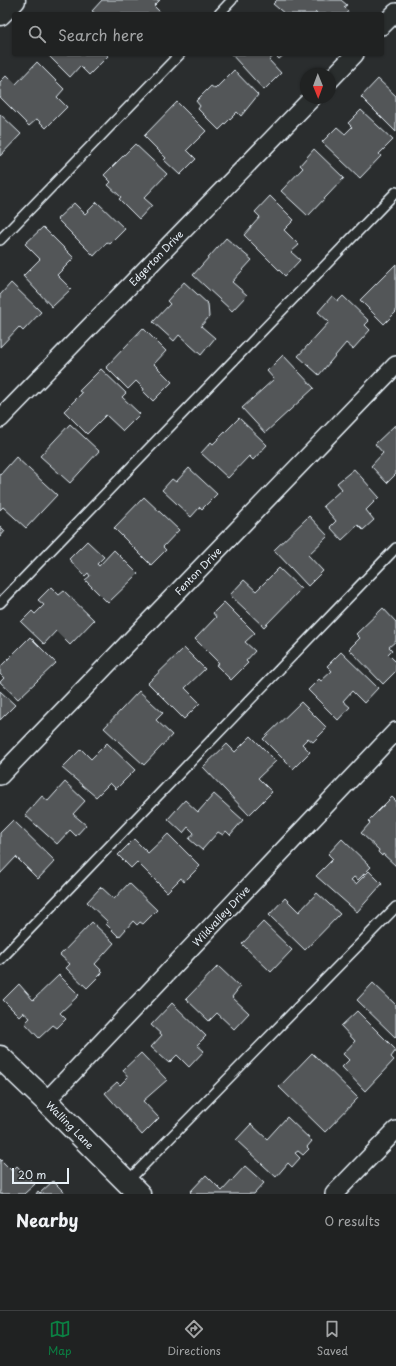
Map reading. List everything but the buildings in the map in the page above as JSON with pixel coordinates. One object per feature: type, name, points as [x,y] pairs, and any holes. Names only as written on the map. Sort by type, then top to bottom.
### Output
[{"type":"street","points":[[0,14],[14,0]]},
{"type":"street","points":[[384,24],[396,12]]},
{"type":"street","points":[[336,74],[353,56]]},
{"type":"street","name":"Edgerton Drive","points":[[0,419],[306,104]]},
{"type":"street","name":"Fenton Drive","points":[[0,776],[396,365]]},
{"type":"street","name":"Wildvalley Drive","points":[[46,1101],[396,731]]},
{"type":"street","name":"Walling Lane","points":[[0,1057],[133,1188]]},
{"type":"street","points":[[334,1194],[396,1130]]},
{"type":"lane","points":[[221,12],[232,0]]},
{"type":"lane","points":[[0,240],[178,56]]},
{"type":"lane","points":[[0,603],[396,192]]},
{"type":"lane","points":[[0,960],[396,548]]},
{"type":"lane","points":[[133,1188],[396,907]]}]
